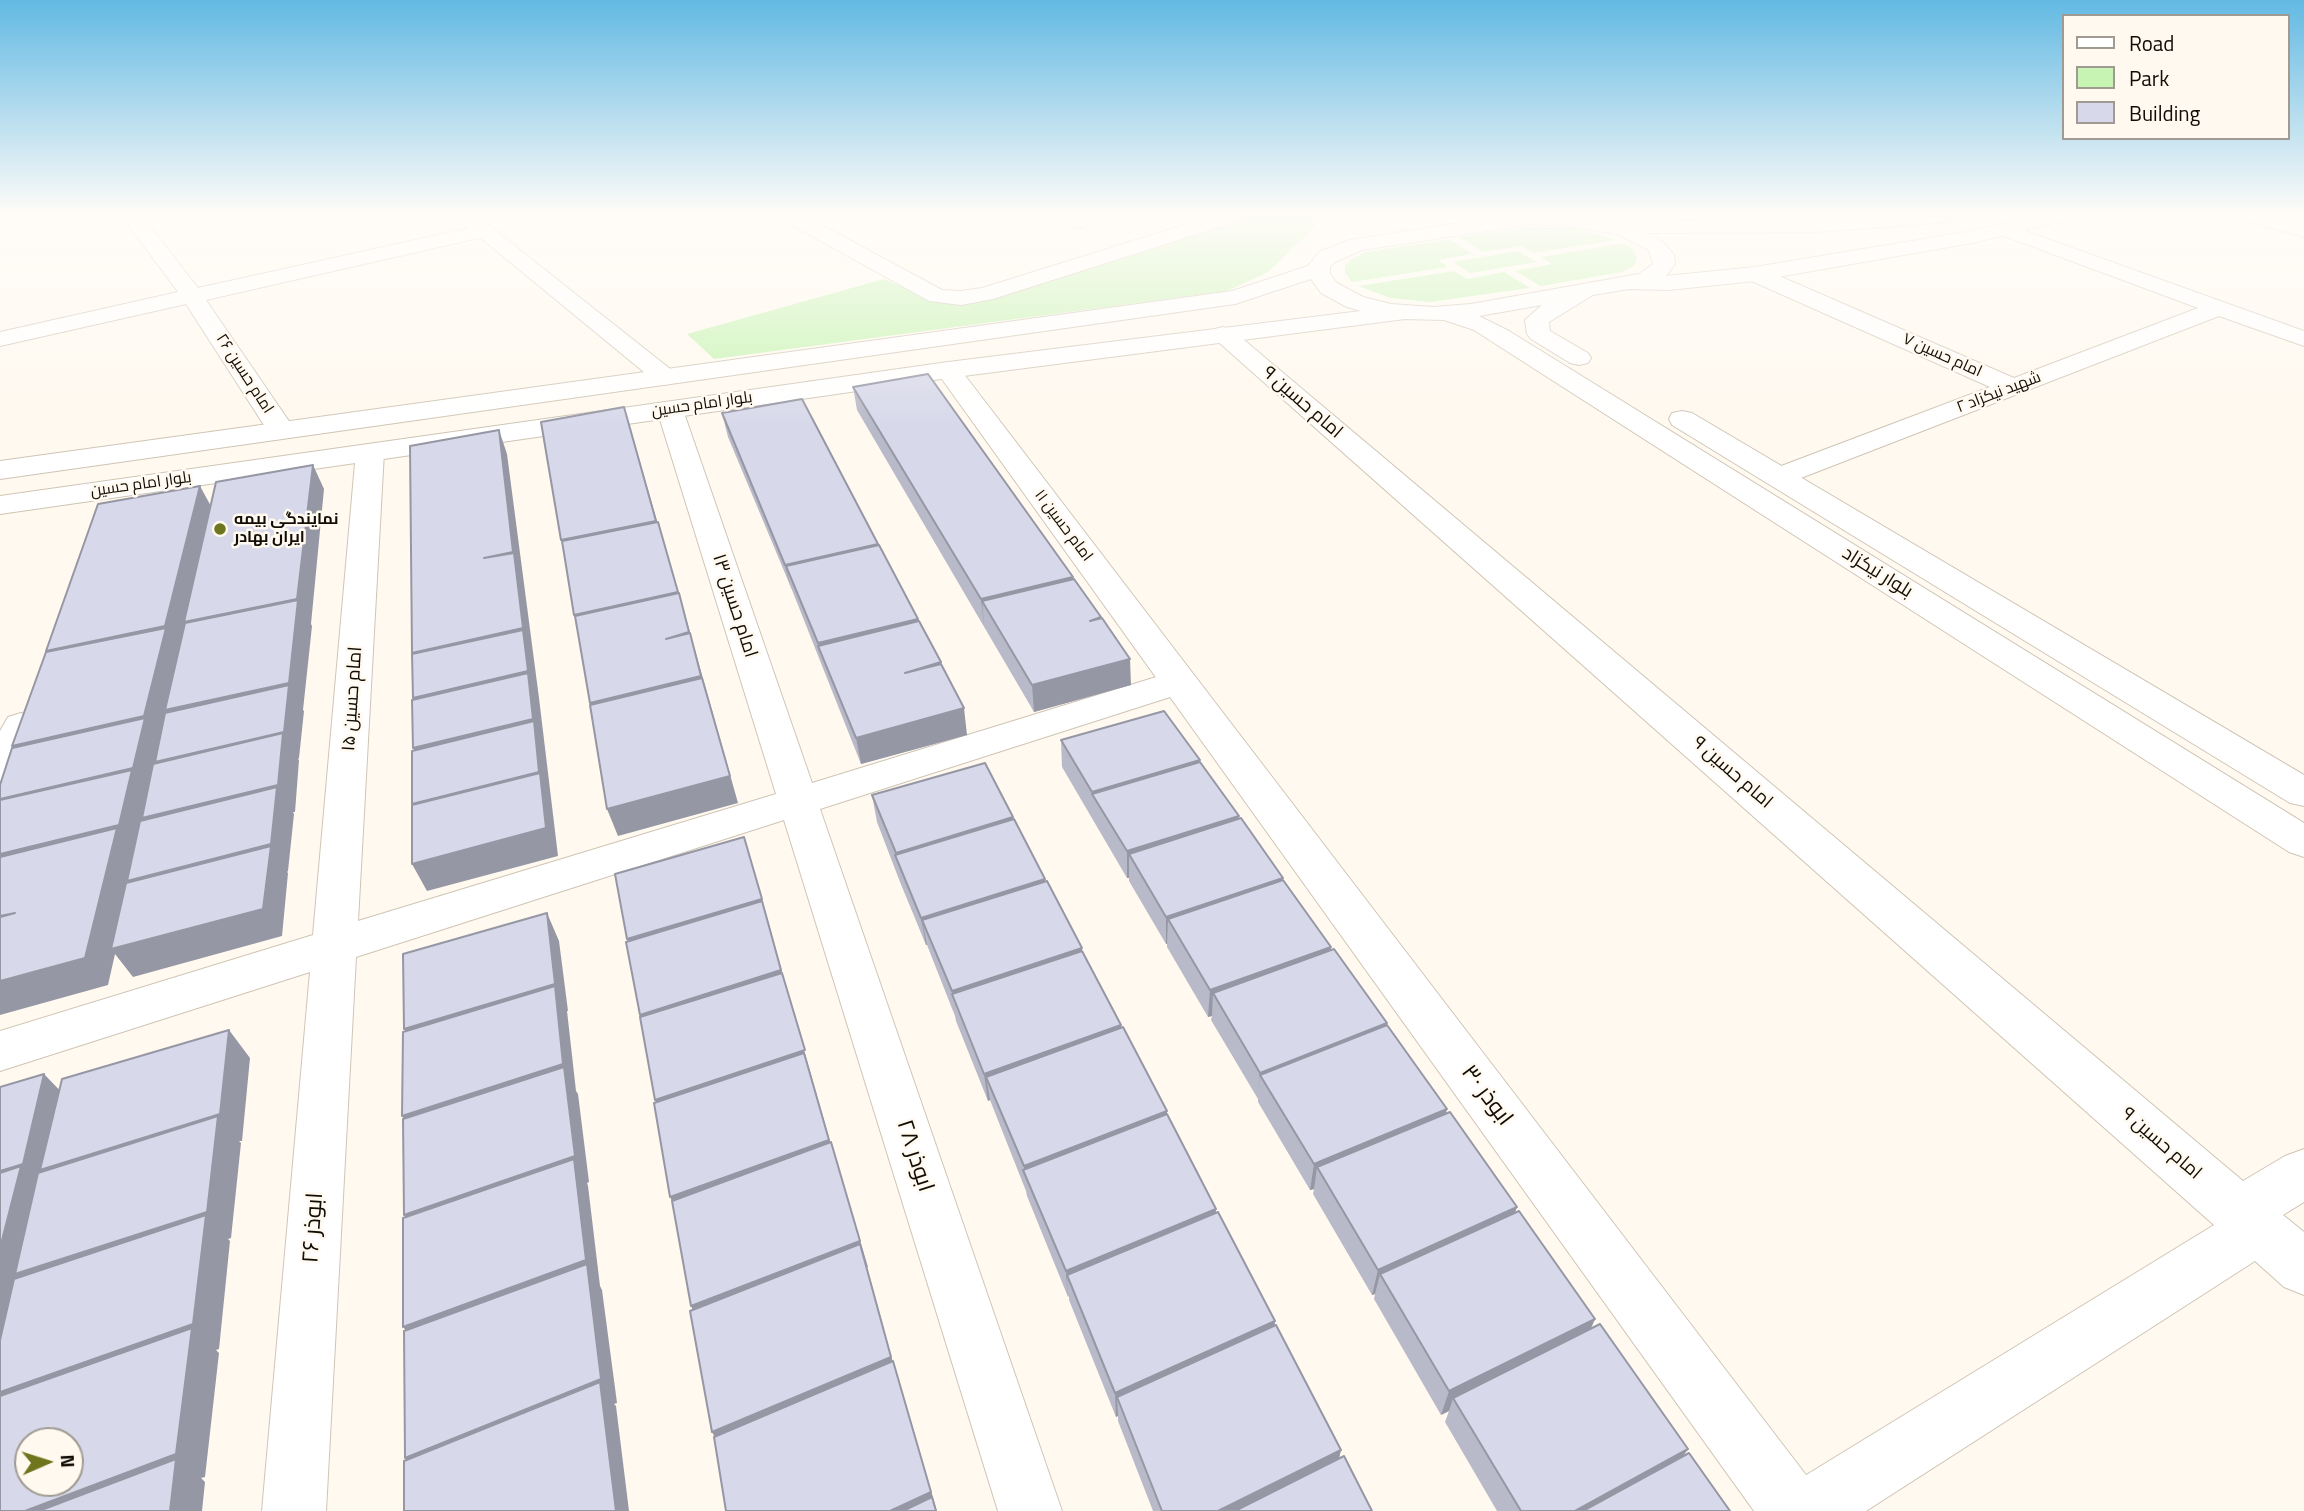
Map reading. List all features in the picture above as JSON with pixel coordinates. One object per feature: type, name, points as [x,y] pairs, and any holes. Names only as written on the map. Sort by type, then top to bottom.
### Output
[{"type":"street","name":"امام حسین ۲۶","points":[[185,287],[281,430]]},
{"type":"street","points":[[0,340],[234,287]]},
{"type":"street","points":[[552,287],[665,377]]},
{"type":"street","points":[[920,287],[937,296],[961,298],[1009,287]]},
{"type":"street","name":"بلوار امام حسین","points":[[0,470],[1235,297],[1267,287]]},
{"type":"street","points":[[1328,287],[1345,298],[1378,308],[1446,313],[1605,287]]},
{"type":"street","name":"امام حسین ۷","points":[[1784,287],[2013,387]]},
{"type":"street","points":[[2160,287],[2304,339]]},
{"type":"street","name":"بلوار نیکزاد","points":[[1586,290],[1554,307],[1537,320],[1539,334],[2304,793]]},
{"type":"street","name":"شهید نیکزاد ۲","points":[[1779,477],[2219,308]]},
{"type":"street","name":"بلوار امام حسین","points":[[0,505],[948,370],[1405,312]]},
{"type":"street","name":"بلوار نیکزاد","points":[[1446,313],[1482,325],[1500,335],[2304,842]]},
{"type":"street","name":"امام حسین ۹","points":[[1223,334],[2304,1268]]},
{"type":"street","name":"امام حسین ۱۱","points":[[948,370],[1179,682]]},
{"type":"street","name":"امام حسین ۱۳","points":[[665,377],[670,410],[798,802]]},
{"type":"street","name":"امام حسین ۱۵","points":[[335,946],[370,452]]},
{"type":"street","points":[[93,528],[107,490]]},
{"type":"street","points":[[0,1051],[1179,682]]},
{"type":"street","name":"ابوذر ۳۰","points":[[1179,682],[1793,1511]]},
{"type":"street","points":[[0,784],[33,694]]},
{"type":"street","name":"ابوذر ۲۸","points":[[798,802],[1030,1511]]},
{"type":"street","name":"ابوذر ۲۶","points":[[294,1511],[335,946]]},
{"type":"street","points":[[1808,1511],[2249,1220],[2304,1173]]},
{"type":"green space","points":[[857,287],[901,287],[935,302],[990,287],[1237,287],[1227,291],[714,359],[687,334]]},
{"type":"green space","points":[[1359,287],[1530,288],[1430,302],[1390,298]]},
{"type":"building","points":[[928,374],[1073,577],[981,599],[853,387]]},
{"type":"building","points":[[802,399],[878,544],[785,565],[722,413]]},
{"type":"building","points":[[624,407],[656,521],[561,540],[541,422]]},
{"type":"building","points":[[499,430],[513,552],[484,558],[514,553],[523,628],[412,653],[410,446]]},
{"type":"building","points":[[313,465],[297,599],[184,622],[216,482]]},
{"type":"building","points":[[200,486],[165,626],[46,651],[98,504]]},
{"type":"building","points":[[658,522],[678,592],[574,615],[562,541]]},
{"type":"building","points":[[879,545],[918,619],[818,643],[786,566]]},
{"type":"building","points":[[1074,579],[1101,617],[1090,621],[1102,618],[1130,659],[1032,685],[982,601]]},
{"type":"building","points":[[679,593],[689,632],[666,639],[690,633],[701,676],[590,703],[575,616]]},
{"type":"building","points":[[298,600],[289,683],[165,710],[185,623]]},
{"type":"building","points":[[919,621],[941,662],[905,673],[941,664],[964,708],[856,738],[818,646]]},
{"type":"building","points":[[166,628],[144,716],[12,746],[46,652]]},
{"type":"building","points":[[523,630],[528,671],[413,698],[412,654]]},
{"type":"building","points":[[528,673],[533,719],[413,748],[412,700]]},
{"type":"building","points":[[702,678],[730,776],[607,809],[590,705]]},
{"type":"building","points":[[289,685],[284,732],[155,762],[165,713]]},
{"type":"building","points":[[1164,711],[1200,760],[1092,792],[1061,740]]},
{"type":"building","points":[[145,718],[133,768],[0,799],[0,785],[12,748]]},
{"type":"building","points":[[534,721],[539,772],[412,804],[412,751]]},
{"type":"building","points":[[283,733],[278,785],[142,818],[153,764]]},
{"type":"building","points":[[1200,762],[1239,816],[1127,851],[1092,794]]},
{"type":"building","points":[[985,763],[1013,817],[896,853],[872,795]]},
{"type":"building","points":[[132,770],[119,825],[0,854],[0,800]]},
{"type":"building","points":[[540,773],[546,828],[412,864],[412,805]]},
{"type":"building","points":[[277,787],[271,844],[127,881],[140,821]]},
{"type":"building","points":[[1241,818],[1283,878],[1166,917],[1129,854]]},
{"type":"building","points":[[1014,819],[1045,879],[921,918],[895,855]]},
{"type":"building","points":[[117,828],[85,958],[0,981],[0,917],[15,913],[0,916],[0,857]]},
{"type":"building","points":[[744,837],[762,899],[627,939],[615,874]]},
{"type":"building","points":[[271,846],[263,909],[111,949],[126,883]]},
{"type":"building","points":[[1283,880],[1331,947],[1210,990],[1168,919]]},
{"type":"building","points":[[1047,881],[1082,948],[952,991],[922,920]]},
{"type":"building","points":[[762,901],[781,970],[640,1015],[626,942]]},
{"type":"building","points":[[547,913],[555,984],[404,1029],[403,954]]},
{"type":"building","points":[[1334,949],[1387,1023],[1260,1073],[1213,993]]},
{"type":"building","points":[[1082,951],[1121,1025],[984,1074],[952,994]]},
{"type":"building","points":[[782,973],[805,1050],[655,1100],[640,1017]]},
{"type":"building","points":[[555,986],[563,1064],[402,1116],[403,1032]]},
{"type":"building","points":[[1387,1025],[1447,1109],[1314,1164],[1260,1075]]},
{"type":"building","points":[[1123,1027],[1167,1111],[1024,1166],[986,1077]]},
{"type":"building","points":[[229,1030],[220,1114],[40,1170],[62,1079]]},
{"type":"building","points":[[804,1053],[829,1140],[670,1197],[654,1103]]},
{"type":"building","points":[[564,1067],[575,1156],[404,1215],[403,1119]]},
{"type":"building","points":[[44,1074],[23,1164],[0,1171],[0,1087]]},
{"type":"building","points":[[1450,1112],[1517,1207],[1378,1270],[1317,1167]]},
{"type":"building","points":[[1167,1114],[1216,1209],[1066,1271],[1023,1170]]},
{"type":"building","points":[[218,1116],[207,1212],[15,1274],[38,1173]]},
{"type":"building","points":[[831,1142],[860,1241],[691,1306],[672,1201]]},
{"type":"building","points":[[574,1159],[586,1260],[403,1327],[403,1218]]},
{"type":"building","points":[[21,1166],[0,1248],[0,1173]]},
{"type":"building","points":[[1519,1211],[1595,1319],[1449,1391],[1380,1274]]},
{"type":"building","points":[[1218,1212],[1275,1321],[1115,1393],[1067,1275]]},
{"type":"building","points":[[206,1215],[193,1324],[0,1392],[0,1340],[14,1279]]},
{"type":"building","points":[[860,1244],[891,1357],[712,1432],[690,1311]]},
{"type":"building","points":[[587,1264],[601,1379],[405,1458],[404,1331]]},
{"type":"building","points":[[1600,1324],[1688,1449],[1575,1511],[1521,1511],[1453,1398]]},
{"type":"building","points":[[1276,1325],[1341,1450],[1218,1511],[1162,1511],[1117,1397]]},
{"type":"building","points":[[192,1328],[176,1454],[84,1489],[84,1427],[14,1427],[14,1497],[62,1497],[25,1511],[0,1511],[0,1396]]},
{"type":"building","points":[[893,1361],[931,1492],[890,1511],[726,1511],[714,1437]]},
{"type":"building","points":[[600,1382],[616,1511],[404,1511],[404,1461]]},
{"type":"building","points":[[1689,1453],[1730,1511],[1583,1511]]},
{"type":"building","points":[[1344,1456],[1372,1511],[1235,1511]]},
{"type":"building","points":[[176,1459],[170,1511],[39,1511],[76,1497],[84,1497],[84,1494]]},
{"type":"building","points":[[932,1497],[936,1511],[903,1511]]},
{"type":"place","name":"نمایندگی بیمه ایران بهادر","points":[[220,529]]}]
